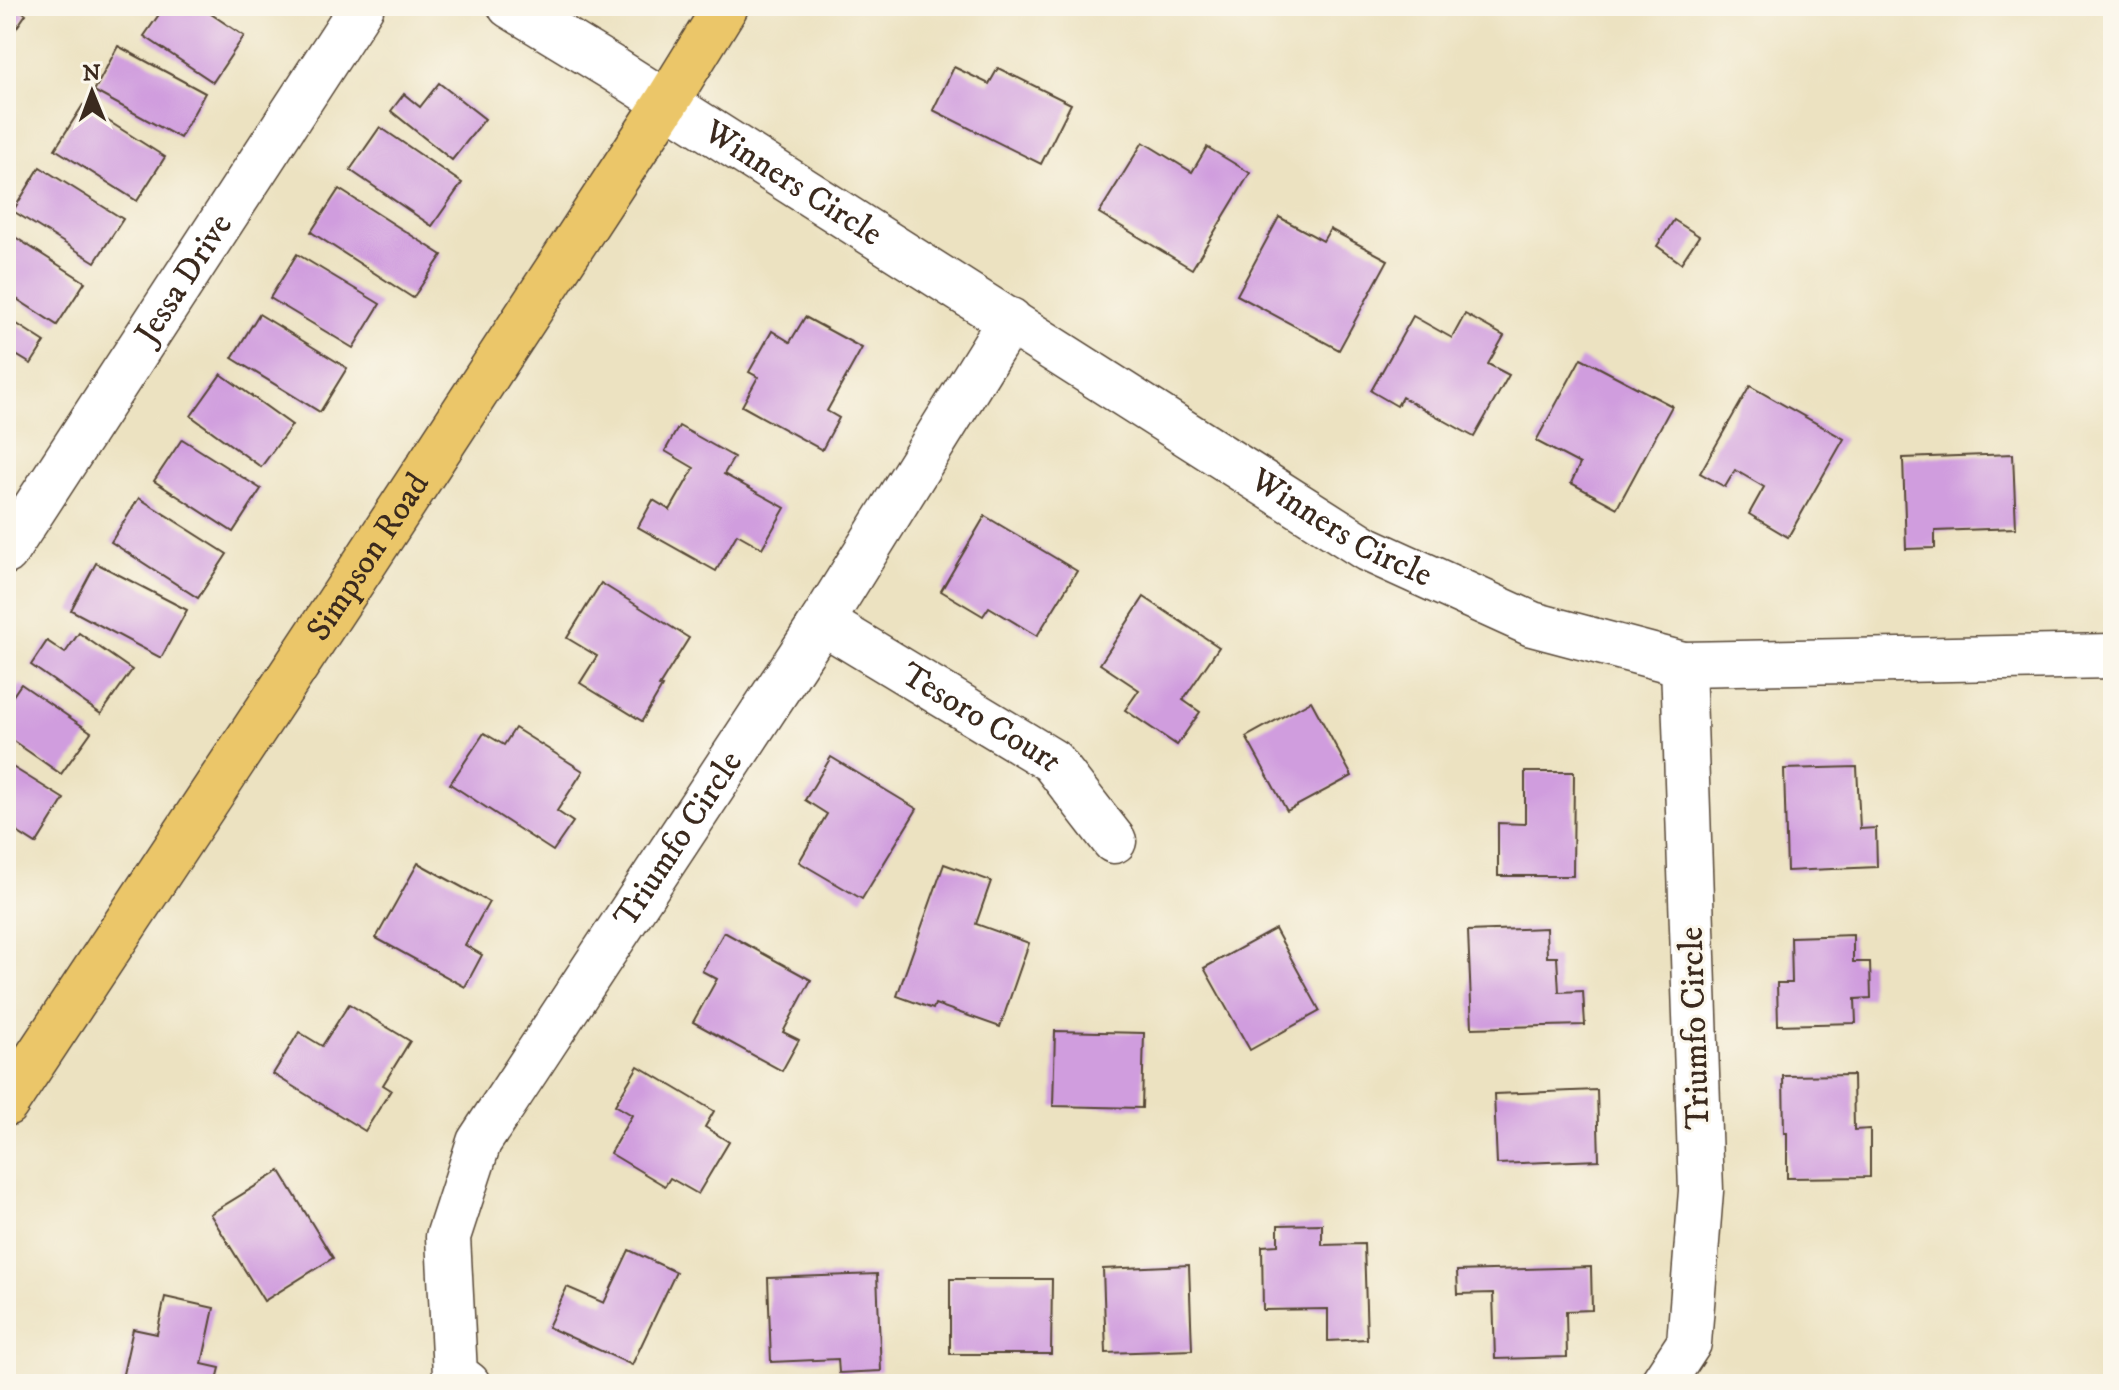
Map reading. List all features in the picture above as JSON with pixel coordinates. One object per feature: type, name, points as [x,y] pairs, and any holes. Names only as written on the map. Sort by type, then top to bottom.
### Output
[{"type":"main road","name":"Simpson Road","points":[[6,1104],[666,103],[726,6]]},
{"type":"street","name":"Jessa Drive","points":[[6,552],[362,6]]},
{"type":"street","name":"Winners Circle","points":[[510,6],[1367,549],[1532,624],[1683,664],[2113,656]]},
{"type":"street","name":"Triumfo Circle","points":[[453,1381],[448,1237],[479,1142],[822,622],[1010,320]]},
{"type":"street","name":"Tesoro Court","points":[[822,622],[1052,761],[1114,841]]},
{"type":"street","name":"Triumfo Circle","points":[[1662,1384],[1689,1343],[1701,1191],[1683,664]]},
{"type":"building","points":[[6,6],[13,6],[26,14],[6,43]]},
{"type":"building","points":[[165,6],[199,6],[244,36],[213,82],[144,36]]},
{"type":"building","points":[[118,46],[205,93],[180,138],[94,91]]},
{"type":"building","points":[[954,67],[989,84],[998,68],[1071,104],[1041,164],[933,110]]},
{"type":"building","points":[[439,83],[485,119],[452,160],[391,111],[404,94],[420,107]]},
{"type":"building","points":[[83,105],[165,157],[137,201],[55,149]]},
{"type":"building","points":[[380,127],[462,183],[432,226],[350,170]]},
{"type":"building","points":[[1143,142],[1192,172],[1207,147],[1250,173],[1192,269],[1099,213]]},
{"type":"building","points":[[40,167],[123,219],[95,262],[13,211]]},
{"type":"building","points":[[339,189],[442,255],[413,298],[311,232]]},
{"type":"building","points":[[1279,217],[1323,241],[1330,229],[1388,260],[1339,350],[1237,295]]},
{"type":"building","points":[[1674,220],[1699,236],[1681,263],[1657,246]]},
{"type":"building","points":[[15,237],[85,282],[57,325],[6,292],[6,250]]},
{"type":"building","points":[[297,254],[380,304],[353,348],[270,298]]},
{"type":"building","points":[[259,314],[347,368],[320,412],[232,358]]},
{"type":"building","points":[[1465,314],[1504,336],[1488,364],[1509,375],[1474,437],[1402,397],[1397,406],[1371,391],[1413,316],[1452,338]]},
{"type":"building","points":[[6,317],[45,342],[31,364],[11,352],[6,361]]},
{"type":"building","points":[[805,317],[862,348],[827,411],[839,418],[822,450],[742,406],[758,377],[749,372],[772,331],[790,342]]},
{"type":"building","points":[[1581,358],[1672,406],[1617,508],[1571,483],[1580,464],[1536,441]]},
{"type":"building","points":[[221,374],[292,425],[261,467],[191,416]]},
{"type":"building","points":[[1750,386],[1844,439],[1788,537],[1749,514],[1764,487],[1735,470],[1725,487],[1700,473]]},
{"type":"building","points":[[679,426],[734,457],[724,474],[785,508],[762,548],[737,534],[716,571],[638,527],[653,500],[670,510],[694,468],[665,451]]},
{"type":"building","points":[[182,439],[261,489],[233,532],[154,481]]},
{"type":"building","points":[[2013,454],[2016,528],[1935,531],[1935,548],[1906,549],[1903,458]]},
{"type":"building","points":[[139,498],[227,554],[198,598],[111,542]]},
{"type":"building","points":[[985,516],[1077,571],[1037,636],[989,607],[983,616],[941,591]]},
{"type":"building","points":[[96,563],[187,610],[161,658],[71,610]]},
{"type":"building","points":[[601,583],[689,638],[659,686],[662,687],[642,721],[580,683],[597,656],[567,638]]},
{"type":"building","points":[[1144,597],[1219,647],[1183,700],[1200,712],[1177,745],[1125,710],[1139,690],[1100,664]]},
{"type":"building","points":[[79,633],[132,670],[101,714],[31,665],[47,641],[65,653]]},
{"type":"building","points":[[21,684],[91,732],[61,774],[6,736],[6,706]]},
{"type":"building","points":[[1311,701],[1352,776],[1287,811],[1246,737]]},
{"type":"building","points":[[515,728],[583,771],[557,811],[573,822],[553,851],[450,784],[484,733],[504,745]]},
{"type":"building","points":[[831,757],[917,809],[862,899],[799,862],[827,814],[805,800]]},
{"type":"building","points":[[6,763],[64,799],[36,844],[6,825]]},
{"type":"building","points":[[1857,767],[1860,829],[1876,828],[1877,867],[1787,871],[1784,769]]},
{"type":"building","points":[[1525,772],[1574,772],[1573,876],[1498,876],[1498,823],[1525,824]]},
{"type":"building","points":[[418,863],[489,902],[465,945],[482,955],[465,987],[376,938]]},
{"type":"building","points":[[944,864],[991,881],[976,924],[1029,943],[1000,1027],[935,1004],[933,1009],[897,996]]},
{"type":"building","points":[[1546,928],[1547,957],[1557,957],[1559,992],[1583,991],[1585,1025],[1472,1028],[1468,931]]},
{"type":"building","points":[[1275,929],[1320,1011],[1250,1050],[1204,968]]},
{"type":"building","points":[[724,932],[811,980],[783,1032],[799,1040],[782,1071],[693,1022],[717,979],[702,971]]},
{"type":"building","points":[[1853,935],[1853,962],[1870,962],[1871,998],[1855,999],[1856,1023],[1778,1025],[1777,983],[1792,983],[1791,937]]},
{"type":"building","points":[[349,1004],[410,1041],[383,1085],[391,1090],[365,1131],[273,1074],[299,1032],[322,1046]]},
{"type":"building","points":[[1055,1031],[1144,1033],[1142,1108],[1053,1106]]},
{"type":"building","points":[[638,1066],[714,1111],[705,1127],[729,1142],[698,1194],[670,1178],[665,1186],[610,1153],[632,1115],[615,1105]]},
{"type":"building","points":[[1853,1075],[1854,1130],[1870,1129],[1870,1177],[1787,1178],[1783,1076]]},
{"type":"building","points":[[1597,1090],[1599,1160],[1497,1164],[1494,1094]]},
{"type":"building","points":[[280,1171],[333,1258],[264,1301],[210,1214]]},
{"type":"building","points":[[1322,1224],[1322,1245],[1364,1244],[1367,1339],[1328,1341],[1328,1309],[1263,1310],[1262,1246],[1278,1245],[1278,1225]]},
{"type":"building","points":[[629,1250],[676,1272],[632,1365],[548,1327],[567,1287],[604,1303]]},
{"type":"building","points":[[1189,1265],[1192,1350],[1106,1353],[1103,1269]]},
{"type":"building","points":[[1591,1267],[1592,1310],[1566,1311],[1567,1357],[1495,1359],[1493,1293],[1458,1294],[1457,1271]]},
{"type":"building","points":[[877,1274],[881,1371],[839,1373],[838,1359],[771,1362],[768,1278]]},
{"type":"building","points":[[950,1279],[1052,1279],[1051,1354],[950,1354]]},
{"type":"building","points":[[165,1297],[214,1308],[202,1364],[220,1368],[216,1384],[121,1383],[133,1329],[157,1334]]}]
